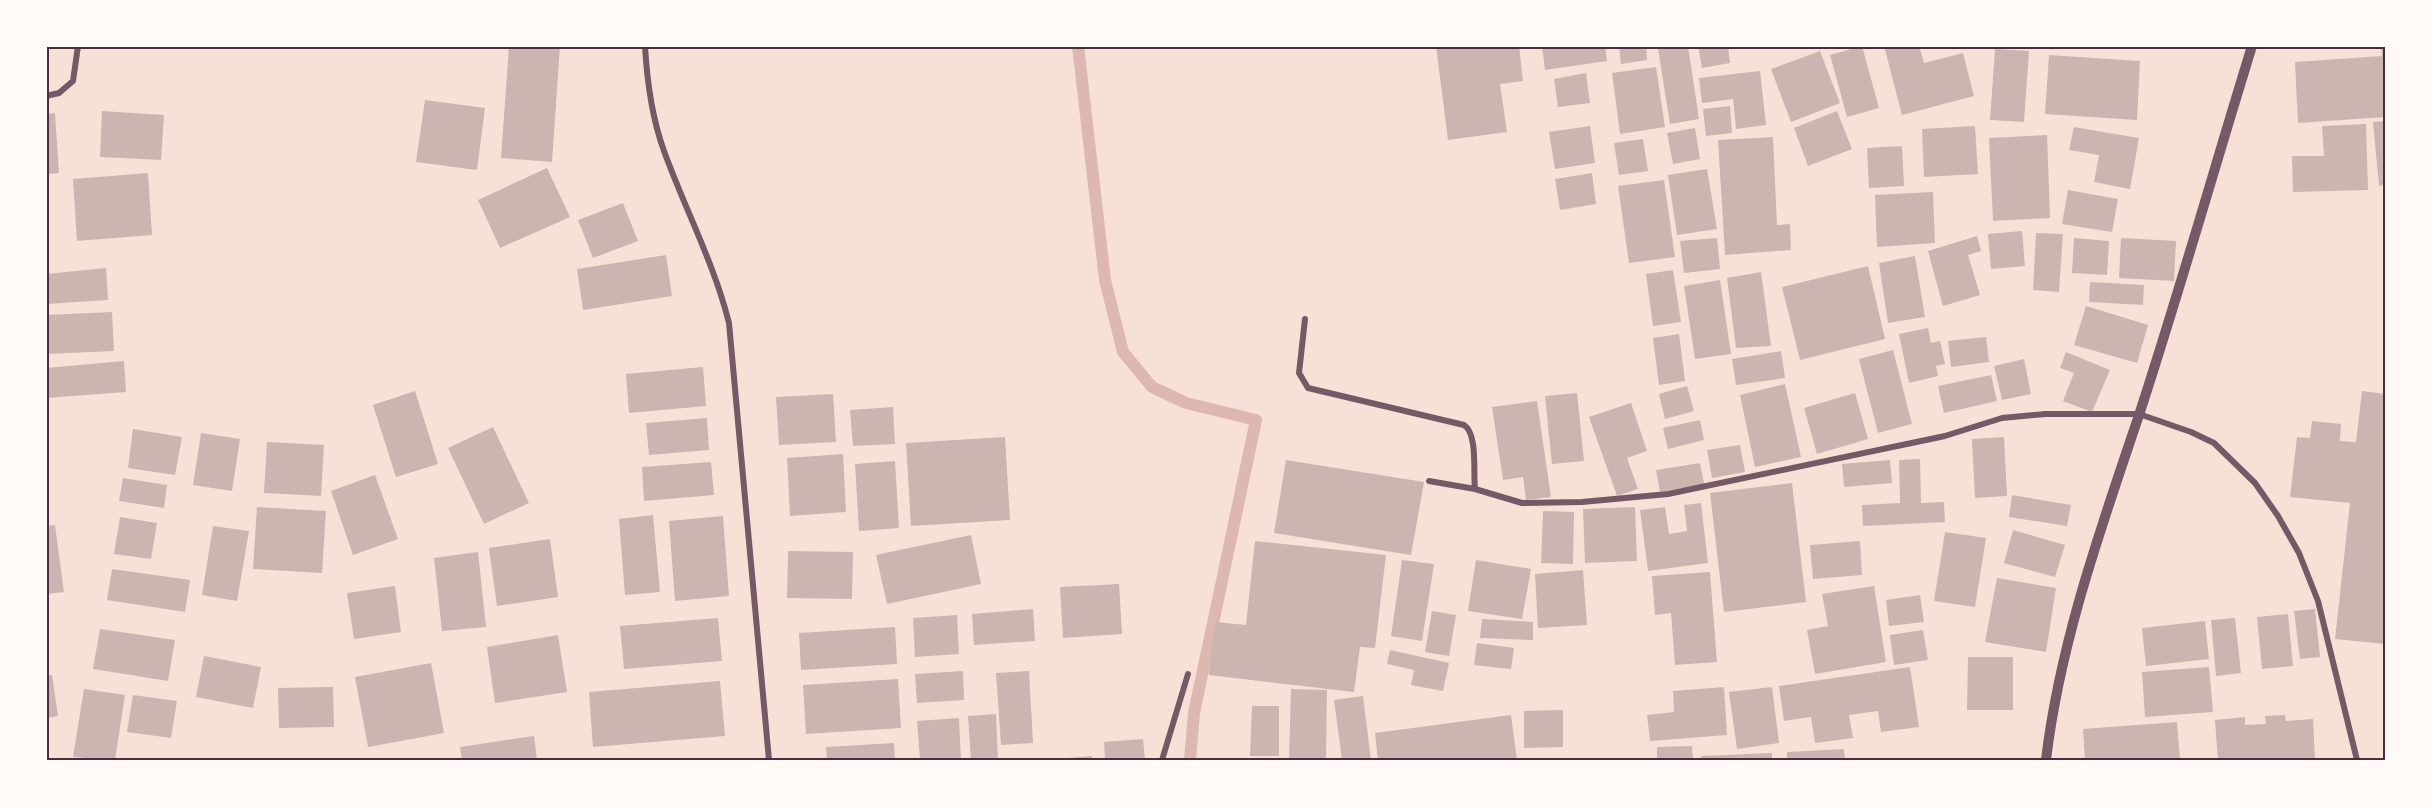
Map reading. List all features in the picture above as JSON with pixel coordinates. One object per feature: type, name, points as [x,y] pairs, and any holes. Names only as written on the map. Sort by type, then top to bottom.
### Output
[{"type":"street","points":[[46,96],[59,93],[73,81],[78,46]]},
{"type":"street","points":[[645,46],[654,113],[663,149],[719,285],[729,323],[769,760]]},
{"type":"street","points":[[2046,760],[2059,678],[2109,502],[2139,414],[2252,46]]},
{"type":"street","points":[[1305,319],[1299,373],[1308,387],[1464,425],[1471,432],[1474,444],[1475,489]]},
{"type":"street","points":[[1429,481],[1475,489],[1522,503],[1582,502],[1668,494],[1783,472],[1850,454],[1945,436],[2002,418],[2045,414],[2139,414],[2191,432],[2214,443],[2255,483],[2278,516],[2299,553],[2318,601],[2356,760]]},
{"type":"street","points":[[1162,760],[1188,674]]},
{"type":"building","points":[[509,46],[560,46],[552,162],[501,158]]},
{"type":"building","points":[[1436,46],[1519,46],[1523,81],[1500,84],[1507,132],[1448,140]]},
{"type":"building","points":[[1542,46],[1605,46],[1607,61],[1545,70]]},
{"type":"building","points":[[1619,46],[1646,46],[1647,60],[1621,64]]},
{"type":"building","points":[[1688,46],[1699,119],[1670,124],[1658,49]]},
{"type":"building","points":[[1698,46],[1728,46],[1730,63],[1702,68]]},
{"type":"building","points":[[1862,46],[1879,108],[1847,117],[1830,55]]},
{"type":"building","points":[[1884,46],[1919,46],[1924,63],[1963,53],[1974,96],[1902,115]]},
{"type":"building","points":[[2381,46],[2385,46],[2385,117],[2298,123],[2295,62],[2382,56]]},
{"type":"building","points":[[1995,49],[2029,51],[2024,122],[1990,120]]},
{"type":"building","points":[[1820,51],[1840,103],[1791,122],[1771,69]]},
{"type":"building","points":[[2049,55],[2140,61],[2137,120],[2045,114]]},
{"type":"building","points":[[1656,67],[1665,127],[1620,134],[1612,73]]},
{"type":"building","points":[[1760,71],[1766,125],[1736,129],[1733,99],[1702,103],[1699,78]]},
{"type":"building","points":[[1586,73],[1590,103],[1558,107],[1554,79]]},
{"type":"building","points":[[425,100],[485,108],[477,170],[416,162]]},
{"type":"building","points":[[1730,106],[1732,133],[1706,136],[1703,109]]},
{"type":"building","points":[[102,111],[164,115],[161,160],[100,157]]},
{"type":"building","points":[[1837,111],[1852,149],[1808,166],[1794,128]]},
{"type":"building","points":[[55,113],[59,173],[46,174],[46,114]]},
{"type":"building","points":[[2385,121],[2385,185],[2379,186],[2373,122]]},
{"type":"building","points":[[2366,124],[2368,190],[2293,192],[2292,156],[2324,156],[2322,126]]},
{"type":"building","points":[[1590,126],[1595,163],[1555,169],[1549,132]]},
{"type":"building","points":[[1975,126],[1978,174],[1924,177],[1922,129]]},
{"type":"building","points":[[2074,127],[2139,138],[2130,189],[2094,182],[2099,155],[2069,150]]},
{"type":"building","points":[[1695,128],[1700,159],[1673,164],[1667,133]]},
{"type":"building","points":[[2047,135],[2050,218],[1993,221],[1989,138]]},
{"type":"building","points":[[1773,137],[1777,225],[1790,224],[1791,250],[1725,255],[1718,140]]},
{"type":"building","points":[[1643,139],[1648,171],[1619,175],[1614,143]]},
{"type":"building","points":[[1902,146],[1904,186],[1869,188],[1867,148]]},
{"type":"building","points":[[547,168],[570,217],[500,248],[478,200]]},
{"type":"building","points":[[1707,169],[1717,229],[1677,235],[1668,175]]},
{"type":"building","points":[[148,173],[152,235],[77,241],[73,179]]},
{"type":"building","points":[[1592,173],[1596,204],[1560,210],[1555,179]]},
{"type":"building","points":[[1664,180],[1675,257],[1629,263],[1618,186]]},
{"type":"building","points":[[2068,190],[2118,199],[2112,232],[2062,224]]},
{"type":"building","points":[[1933,192],[1935,243],[1877,247],[1875,195]]},
{"type":"building","points":[[623,203],[638,241],[593,258],[578,220]]},
{"type":"building","points":[[2022,231],[2025,266],[1991,269],[1988,234]]},
{"type":"building","points":[[2036,233],[2063,234],[2059,292],[2033,290]]},
{"type":"building","points":[[1977,236],[1981,251],[1968,255],[1980,295],[1943,306],[1928,251]]},
{"type":"building","points":[[1717,238],[1720,269],[1684,273],[1680,241]]},
{"type":"building","points":[[2074,238],[2109,241],[2107,275],[2072,273]]},
{"type":"building","points":[[2121,238],[2176,241],[2174,281],[2119,278]]},
{"type":"building","points":[[666,255],[672,296],[583,310],[577,269]]},
{"type":"building","points":[[1915,256],[1925,317],[1888,323],[1879,263]]},
{"type":"building","points":[[1868,266],[1885,339],[1800,360],[1782,287]]},
{"type":"building","points":[[106,268],[108,300],[46,304],[46,274]]},
{"type":"building","points":[[1673,270],[1681,322],[1653,326],[1646,274]]},
{"type":"building","points":[[1761,272],[1771,346],[1736,348],[1727,278]]},
{"type":"building","points":[[1720,280],[1731,354],[1695,359],[1684,286]]},
{"type":"building","points":[[2090,282],[2144,285],[2143,305],[2089,302]]},
{"type":"building","points":[[2086,306],[2148,325],[2137,363],[2074,345]]},
{"type":"building","points":[[112,312],[114,351],[46,354],[46,315]]},
{"type":"building","points":[[1928,328],[1931,343],[1940,341],[1945,364],[1936,366],[1938,376],[1909,383],[1899,334]]},
{"type":"building","points":[[1679,334],[1685,381],[1659,385],[1653,338]]},
{"type":"building","points":[[1986,337],[1989,362],[1951,367],[1948,341]]},
{"type":"building","points":[[1893,350],[1912,424],[1878,433],[1859,359]]},
{"type":"building","points":[[1781,351],[1785,378],[1736,385],[1732,359]]},
{"type":"building","points":[[2066,352],[2110,370],[2092,412],[2063,401],[2074,373],[2060,368]]},
{"type":"building","points":[[2024,359],[2031,394],[2002,400],[1994,366]]},
{"type":"building","points":[[124,361],[126,392],[46,398],[46,368]]},
{"type":"building","points":[[703,367],[706,406],[629,413],[626,374]]},
{"type":"building","points":[[1991,375],[1997,401],[1944,413],[1938,386]]},
{"type":"building","points":[[1785,384],[1801,457],[1755,467],[1740,395]]},
{"type":"building","points":[[1687,386],[1694,411],[1665,419],[1659,394]]},
{"type":"building","points":[[415,391],[438,464],[396,477],[373,405]]},
{"type":"building","points":[[2362,391],[2385,394],[2385,644],[2335,639],[2350,503],[2290,497],[2297,437],[2310,438],[2312,421],[2341,424],[2340,441],[2356,442]]},
{"type":"building","points":[[1577,393],[1584,461],[1552,464],[1545,396]]},
{"type":"building","points":[[1855,393],[1868,439],[1817,454],[1804,408]]},
{"type":"building","points":[[833,394],[836,442],[779,445],[776,397]]},
{"type":"building","points":[[1537,401],[1551,497],[1526,500],[1523,477],[1503,480],[1492,407]]},
{"type":"building","points":[[1631,403],[1647,451],[1627,458],[1638,489],[1617,496],[1589,417]]},
{"type":"building","points":[[893,407],[895,444],[853,446],[850,410]]},
{"type":"building","points":[[707,418],[709,450],[649,455],[646,423]]},
{"type":"building","points":[[1700,420],[1704,440],[1668,449],[1663,428]]},
{"type":"building","points":[[493,427],[529,503],[484,524],[448,448]]},
{"type":"building","points":[[133,429],[182,437],[175,475],[128,468]]},
{"type":"building","points":[[201,433],[240,439],[232,491],[193,485]]},
{"type":"building","points":[[1005,437],[1010,520],[911,526],[906,443]]},
{"type":"building","points":[[2004,437],[2007,496],[1975,498],[1972,439]]},
{"type":"building","points":[[267,442],[324,445],[321,496],[264,493]]},
{"type":"building","points":[[1740,445],[1745,472],[1712,478],[1707,450]]},
{"type":"building","points":[[843,454],[846,512],[790,516],[787,458]]},
{"type":"building","points":[[1920,459],[1921,503],[1944,502],[1945,522],[1863,526],[1862,505],[1900,503],[1899,460]]},
{"type":"building","points":[[1286,460],[1424,482],[1411,555],[1274,533]]},
{"type":"building","points":[[1890,460],[1892,483],[1844,487],[1842,464]]},
{"type":"building","points":[[895,461],[899,528],[859,531],[855,464]]},
{"type":"building","points":[[711,462],[714,495],[644,501],[642,467]]},
{"type":"building","points":[[1700,463],[1704,484],[1660,492],[1656,470]]},
{"type":"building","points":[[375,475],[398,539],[353,555],[331,491]]},
{"type":"building","points":[[123,478],[167,485],[164,508],[119,501]]},
{"type":"building","points":[[1792,483],[1806,602],[1724,612],[1710,493]]},
{"type":"building","points":[[2012,495],[2071,505],[2067,526],[2009,517]]},
{"type":"building","points":[[1701,503],[1708,563],[1648,571],[1640,510],[1665,507],[1669,534],[1687,531],[1684,505]]},
{"type":"building","points":[[257,507],[326,511],[322,573],[253,569]]},
{"type":"building","points":[[1635,507],[1637,561],[1585,563],[1583,509]]},
{"type":"building","points":[[1543,511],[1574,512],[1573,564],[1541,563]]},
{"type":"building","points":[[653,515],[660,592],[625,595],[619,519]]},
{"type":"building","points":[[723,516],[729,596],[675,601],[669,521]]},
{"type":"building","points":[[120,517],[157,523],[151,559],[114,554]]},
{"type":"building","points":[[55,525],[64,592],[46,594],[46,526]]},
{"type":"building","points":[[213,526],[249,531],[237,601],[202,595]]},
{"type":"building","points":[[2013,530],[2065,545],[2055,577],[2004,563]]},
{"type":"building","points":[[1945,532],[1986,538],[1975,607],[1934,601]]},
{"type":"building","points":[[971,535],[981,584],[887,604],[876,555]]},
{"type":"building","points":[[550,539],[558,597],[497,606],[489,548]]},
{"type":"building","points":[[1255,541],[1386,555],[1375,648],[1360,647],[1354,692],[1209,675],[1215,622],[1246,625]]},
{"type":"building","points":[[1860,541],[1862,575],[1813,579],[1810,545]]},
{"type":"building","points":[[788,551],[853,552],[852,599],[787,598]]},
{"type":"building","points":[[478,552],[486,627],[442,631],[434,558]]},
{"type":"building","points":[[1402,560],[1434,564],[1422,641],[1391,636]]},
{"type":"building","points":[[1476,560],[1531,569],[1522,619],[1468,611]]},
{"type":"building","points":[[112,569],[190,580],[185,612],[107,600]]},
{"type":"building","points":[[1583,570],[1587,625],[1538,628],[1535,574]]},
{"type":"building","points":[[1710,572],[1717,662],[1675,665],[1671,613],[1655,615],[1652,576]]},
{"type":"building","points":[[1997,578],[2056,588],[2046,652],[1985,642]]},
{"type":"building","points":[[1119,584],[1122,634],[1063,638],[1060,587]]},
{"type":"building","points":[[395,586],[401,632],[354,639],[347,593]]},
{"type":"building","points":[[1874,586],[1886,662],[1815,674],[1807,630],[1828,626],[1822,594]]},
{"type":"building","points":[[1920,595],[1924,622],[1889,626],[1886,600]]},
{"type":"building","points":[[1033,609],[1035,641],[974,645],[972,614]]},
{"type":"building","points":[[2315,609],[2320,657],[2300,659],[2294,611]]},
{"type":"building","points":[[1432,611],[1456,615],[1449,656],[1425,652]]},
{"type":"building","points":[[2288,614],[2293,666],[2262,669],[2257,617]]},
{"type":"building","points":[[957,615],[959,654],[915,657],[913,618]]},
{"type":"building","points":[[718,618],[722,661],[624,669],[620,626]]},
{"type":"building","points":[[2235,618],[2241,673],[2216,676],[2211,620]]},
{"type":"building","points":[[1482,619],[1533,622],[1533,640],[1480,638]]},
{"type":"building","points":[[2205,621],[2209,659],[2146,666],[2142,628]]},
{"type":"building","points":[[895,627],[897,664],[801,670],[799,633]]},
{"type":"building","points":[[100,629],[175,640],[168,681],[93,669]]},
{"type":"building","points":[[1923,630],[1928,660],[1894,665],[1890,635]]},
{"type":"building","points":[[558,635],[567,692],[495,703],[487,647]]},
{"type":"building","points":[[1477,643],[1514,648],[1511,669],[1474,665]]},
{"type":"building","points":[[1390,650],[1449,663],[1443,691],[1411,685],[1414,670],[1387,664]]},
{"type":"building","points":[[204,656],[261,667],[253,708],[196,697]]},
{"type":"building","points":[[1968,657],[2013,657],[2013,710],[1967,710]]},
{"type":"building","points":[[431,663],[444,733],[368,747],[355,677]]},
{"type":"building","points":[[1910,667],[1919,727],[1881,732],[1878,711],[1849,715],[1853,738],[1815,743],[1811,717],[1784,721],[1779,686]]},
{"type":"building","points":[[2209,667],[2213,712],[2145,717],[2142,672]]},
{"type":"building","points":[[963,671],[964,700],[917,703],[915,674]]},
{"type":"building","points":[[1029,671],[1033,743],[1001,745],[996,673]]},
{"type":"building","points":[[52,675],[58,716],[46,718],[46,676]]},
{"type":"building","points":[[898,679],[901,728],[806,734],[803,685]]},
{"type":"building","points":[[720,681],[725,736],[593,747],[589,692]]},
{"type":"building","points":[[333,687],[334,727],[279,728],[278,688]]},
{"type":"building","points":[[1724,687],[1727,735],[1650,741],[1647,715],[1674,712],[1673,691]]},
{"type":"building","points":[[1772,687],[1779,743],[1737,749],[1729,692]]},
{"type":"building","points":[[84,689],[125,695],[115,760],[73,757]]},
{"type":"building","points":[[1291,689],[1327,690],[1326,760],[1289,760]]},
{"type":"building","points":[[133,695],[177,701],[171,738],[127,732]]},
{"type":"building","points":[[1363,696],[1371,760],[1342,760],[1334,700]]},
{"type":"building","points":[[1252,706],[1279,706],[1279,756],[1250,756]]},
{"type":"building","points":[[1563,710],[1563,747],[1524,748],[1524,711]]},
{"type":"building","points":[[996,714],[998,760],[971,760],[968,716]]},
{"type":"building","points":[[1511,715],[1517,760],[1378,760],[1375,733]]},
{"type":"building","points":[[2285,715],[2286,721],[2313,719],[2315,760],[2218,760],[2215,720],[2245,717],[2245,725],[2266,724],[2265,716]]},
{"type":"building","points":[[959,718],[961,760],[920,760],[917,721]]},
{"type":"building","points":[[2177,722],[2180,760],[2085,760],[2083,729]]},
{"type":"building","points":[[534,736],[537,760],[462,760],[460,747]]},
{"type":"building","points":[[1143,739],[1145,760],[1105,760],[1104,742]]},
{"type":"building","points":[[894,743],[895,760],[827,760],[826,747]]},
{"type":"building","points":[[1692,746],[1693,760],[1657,760],[1657,747]]},
{"type":"building","points":[[1844,749],[1845,760],[1787,760],[1787,752]]},
{"type":"building","points":[[1772,753],[1772,760],[1701,760],[1701,756]]},
{"type":"building","points":[[1092,756],[1092,760],[1054,760],[1054,759]]},
{"type":"waterway","points":[[1078,46],[1105,280],[1123,352],[1152,387],[1186,403],[1256,420],[1194,713],[1190,760]]}]
